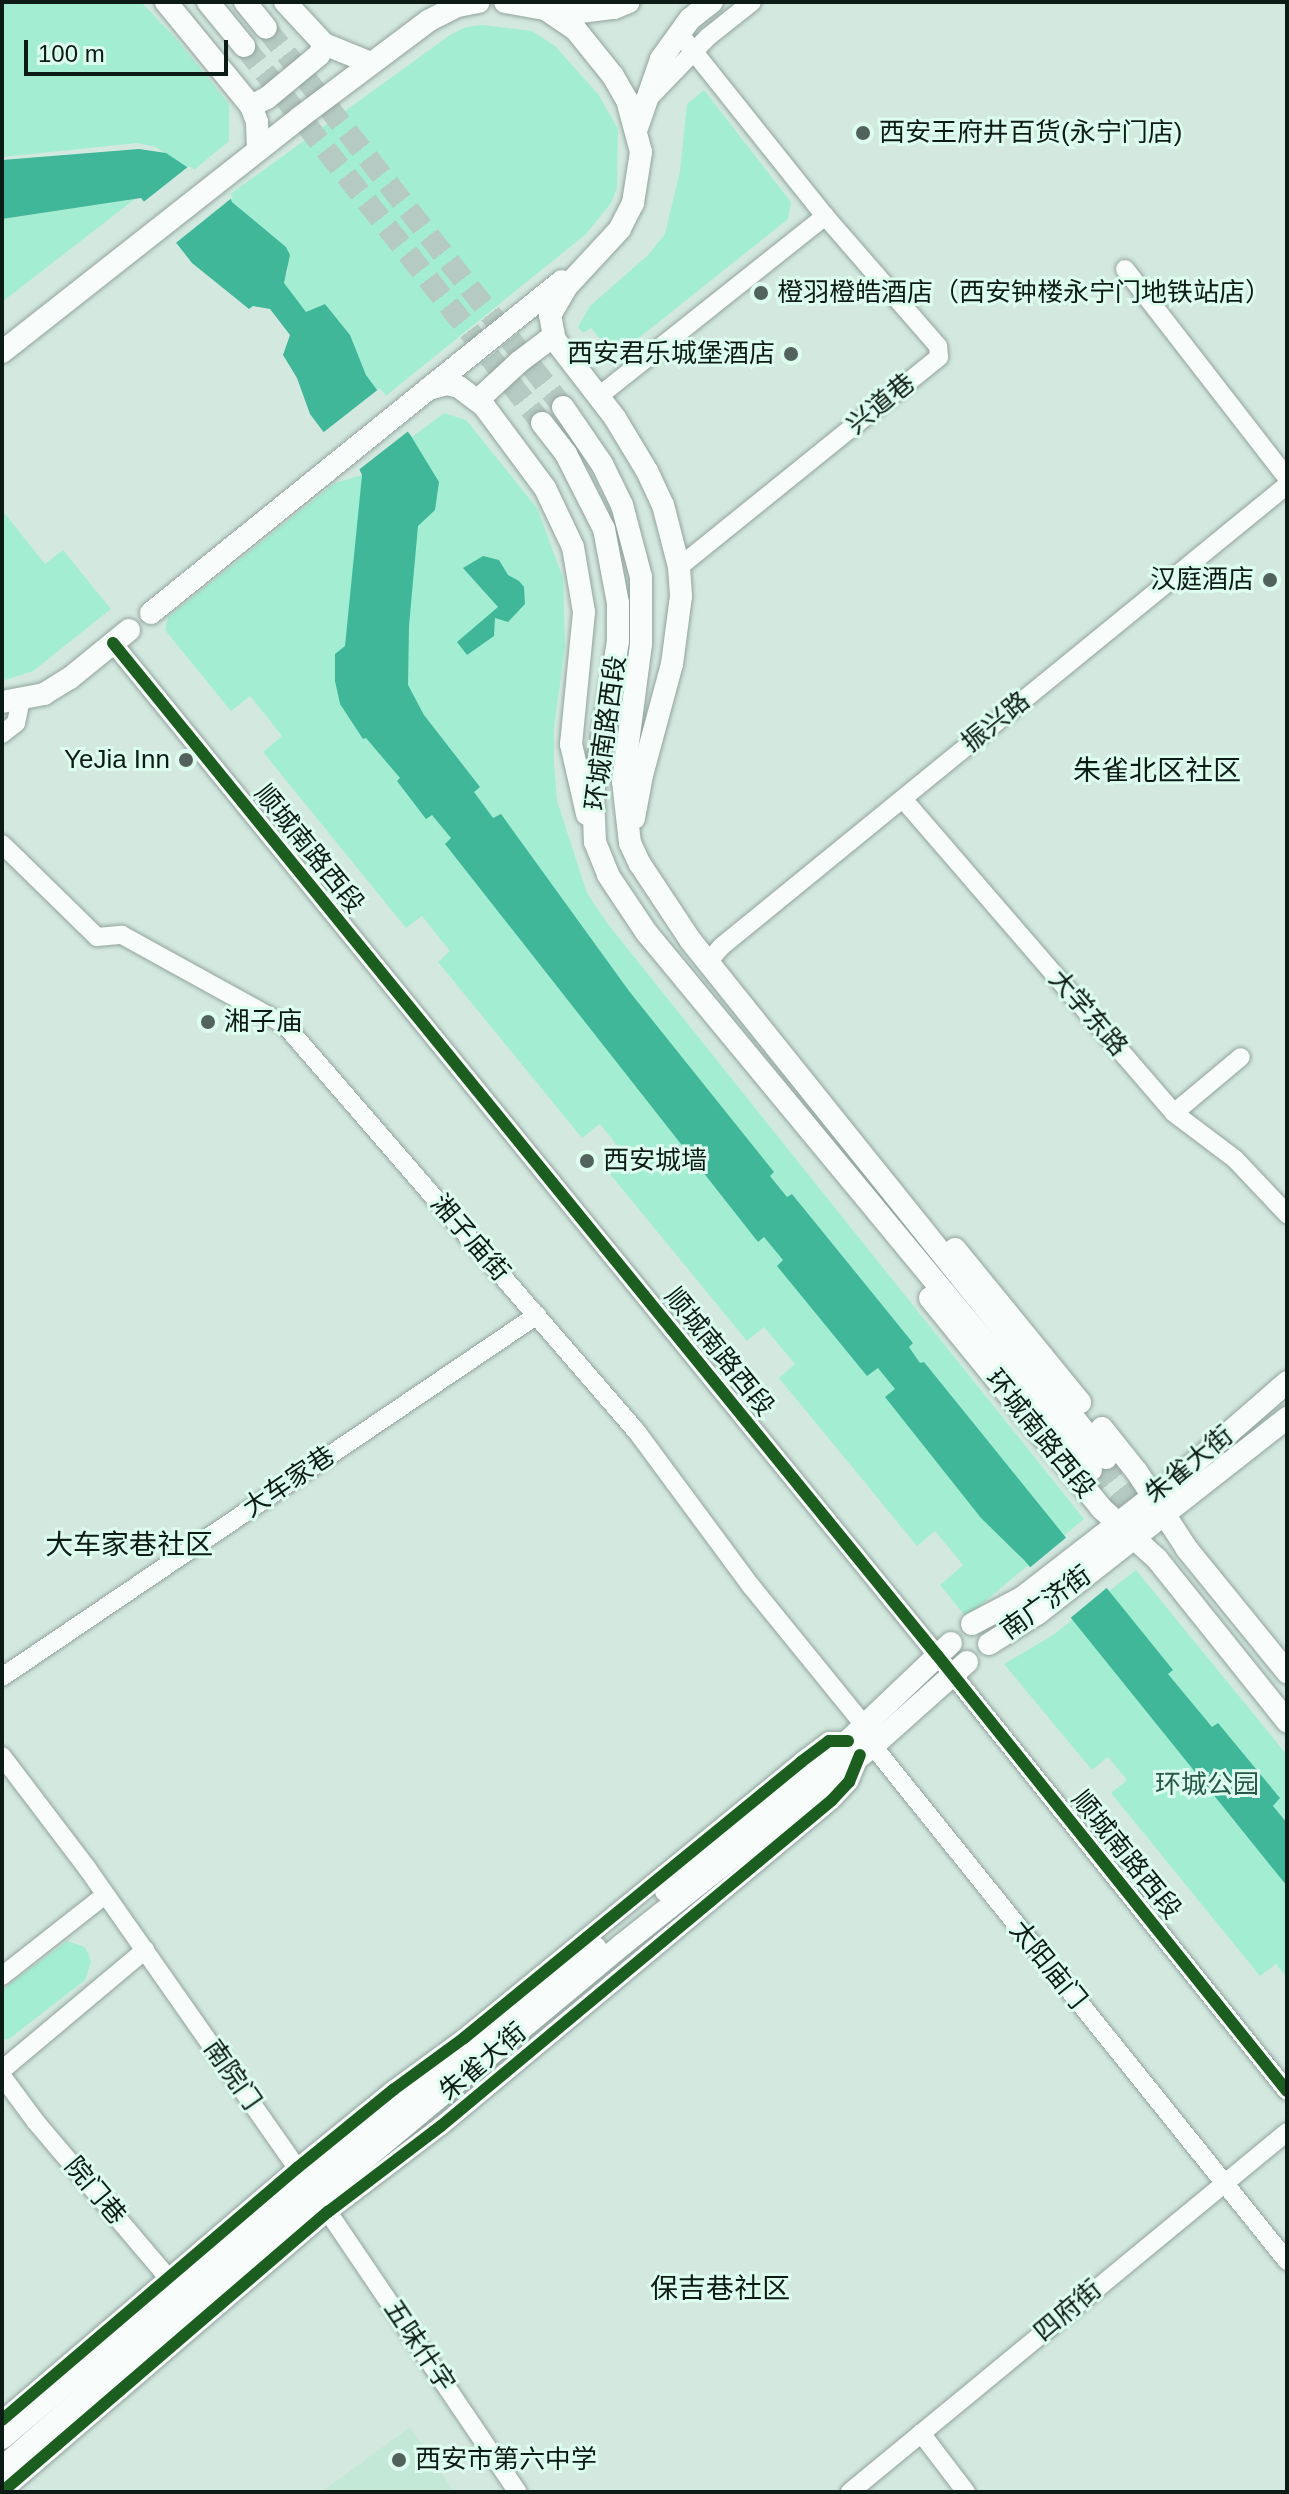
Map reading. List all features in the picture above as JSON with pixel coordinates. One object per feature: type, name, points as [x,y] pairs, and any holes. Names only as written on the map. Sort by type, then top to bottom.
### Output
[{"type":"main road","points":[[166,2],[251,106],[257,122],[258,150]]},
{"type":"main road","points":[[208,2],[244,46]]},
{"type":"main road","points":[[245,2],[266,28]]},
{"type":"main road","points":[[285,2],[324,44],[371,63]]},
{"type":"main road","points":[[2,352],[258,150],[428,21],[458,6],[479,2]]},
{"type":"main road","points":[[505,2],[556,10],[614,8],[629,2]]},
{"type":"main road","points":[[637,128],[661,59],[679,33],[712,2]]},
{"type":"main road","points":[[556,10],[596,52],[627,100],[641,152],[633,203],[620,229],[555,302],[550,315],[555,340],[630,440],[647,471],[663,505],[679,567],[681,596],[676,642],[642,775],[630,843]]},
{"type":"main road","points":[[251,106],[267,98],[319,55],[324,44]]},
{"type":"main road","points":[[151,613],[595,255]]},
{"type":"main road","points":[[478,400],[528,355],[547,341],[555,340]]},
{"type":"main road","points":[[427,390],[447,384],[478,400],[531,466],[559,513],[573,547],[584,612],[571,744],[595,842]]},
{"type":"main road","name":"环城南路西段","points":[[542,423],[566,454],[604,529],[618,603],[618,641],[593,793],[595,842],[608,875],[646,932],[1098,1464],[811,1090],[708,962],[657,894],[630,843],[623,781],[641,644],[641,577],[622,505],[602,464],[563,407]]},
{"type":"main road","points":[[12,701],[44,694],[70,678],[121,636]]},
{"type":"main road","name":"环城南路西段","points":[[811,1090],[938,1228],[1137,1472],[1187,1549],[1287,1672]]},
{"type":"main road","name":"环城南路西段","points":[[813,1131],[828,1163],[856,1207],[1095,1501],[1157,1559],[1287,1721]]},
{"type":"main road","name":"朱雀大街","points":[[1096,1553],[1117,1523],[1287,1382]]},
{"type":"main road","name":"朱雀大街","points":[[1096,1553],[1134,1539],[1287,1418]]},
{"type":"main road","name":"南广济街","points":[[989,1644],[1096,1553]]},
{"type":"main road","name":"南广济街","points":[[972,1624],[1030,1606]]},
{"type":"main road","name":"朱雀大街","points":[[2,2438],[178,2290],[324,2206],[623,1944],[861,1742],[944,1649]]},
{"type":"main road","name":"朱雀大街","points":[[2,2468],[178,2290],[301,2174],[960,1668]]},
{"type":"street","points":[[556,10],[600,2]]},
{"type":"street","points":[[644,106],[655,88],[752,2]]},
{"type":"street","name":"兴道巷","points":[[679,33],[825,216],[938,346],[939,357],[679,567]]},
{"type":"street","points":[[599,396],[825,216]]},
{"type":"street","points":[[1125,269],[1287,478]]},
{"type":"street","name":"振兴路","points":[[708,962],[722,946],[1287,485]]},
{"type":"street","name":"顺城南路西段","points":[[121,636],[960,1668],[1287,2091]]},
{"type":"street","points":[[2,734],[16,723],[12,701]]},
{"type":"street","name":"大学东路","points":[[903,799],[1174,1113],[1235,1159],[1287,1214]]},
{"type":"street","name":"湘子庙街","points":[[2,844],[97,937],[122,935],[285,1025],[637,1432],[861,1742]]},
{"type":"street","points":[[1174,1113],[1241,1057]]},
{"type":"street","name":"大车家巷","points":[[2,1677],[537,1315]]},
{"type":"street","name":"太阳庙门","points":[[861,1742],[1287,2261]]},
{"type":"street","name":"南院门","points":[[2,1756],[145,1950],[324,2206]]},
{"type":"street","points":[[2,1976],[105,1895]]},
{"type":"street","points":[[2,2073],[145,1950]]},
{"type":"street","name":"院门巷","points":[[2,2073],[36,2122],[178,2290]]},
{"type":"street","name":"四府街","points":[[850,2492],[1287,2132]]},
{"type":"street","points":[[2,2492],[324,2206]]},
{"type":"street","name":"五味什字","points":[[324,2206],[518,2492]]},
{"type":"street","points":[[2,2420],[178,2290]]},
{"type":"street","points":[[921,2433],[966,2492]]},
{"type":"shaded area","points":[[139,149],[166,153],[229,195],[232,202],[286,247],[290,255],[284,283],[306,312],[325,304],[350,335],[366,375],[411,436],[439,482],[435,510],[418,526],[409,626],[408,685],[424,715],[480,787],[474,792],[493,818],[501,814],[629,991],[774,1172],[770,1176],[787,1197],[792,1194],[913,1343],[909,1347],[920,1363],[924,1362],[1173,1670],[1168,1674],[1212,1727],[1218,1723],[1280,1798],[1273,1806],[1287,1823],[1287,1886],[1025,1561],[981,1518],[885,1397],[895,1389],[878,1368],[867,1376],[777,1266],[783,1260],[764,1237],[758,1242],[445,844],[451,838],[432,815],[426,819],[397,781],[400,778],[366,738],[363,739],[340,704],[335,681],[335,654],[345,646],[362,475],[357,464],[325,434],[310,414],[297,378],[283,355],[290,335],[270,309],[253,306],[249,309],[192,263],[141,198],[2,219],[2,160]]},
{"type":"shaded area","points":[[483,556],[499,560],[508,575],[519,581],[524,587],[525,604],[508,622],[495,618],[494,636],[467,655],[457,642],[498,607],[463,568]]},
{"type":"shaded area","name":"西安市第六中学","points":[[410,2427],[454,2492],[321,2492]]},
{"type":"green space","points":[[2,2],[141,2],[178,41],[229,104],[229,141],[194,170],[186,169],[156,147],[137,143],[2,157]]},
{"type":"green space","points":[[483,25],[532,31],[555,46],[598,94],[618,129],[617,188],[611,203],[586,234],[382,399],[366,375],[350,335],[325,304],[306,312],[283,283],[288,271],[286,247],[232,202],[229,195],[450,35],[466,27]]},
{"type":"green space","points":[[704,90],[791,202],[788,219],[620,353],[610,351],[591,328],[583,333],[578,327],[590,306],[648,255],[665,234],[680,171],[687,104]]},
{"type":"green space","points":[[135,199],[2,302],[2,219]]},
{"type":"green space","points":[[444,413],[466,420],[537,508],[563,578],[565,646],[554,728],[554,764],[557,801],[587,893],[607,923],[1084,1519],[966,1617],[940,1585],[963,1565],[935,1531],[917,1546],[779,1378],[795,1364],[764,1327],[747,1341],[605,1168],[623,1153],[600,1124],[582,1138],[438,962],[450,951],[422,916],[406,928],[263,752],[282,736],[250,696],[231,711],[165,630],[168,617],[335,483],[362,475]]},
{"type":"green space","points":[[2,510],[45,564],[63,550],[111,609],[33,671],[2,681]]},
{"type":"green space","name":"环城公园","points":[[1136,1570],[1287,1755],[1287,1978],[1276,1964],[1260,1976],[1111,1793],[1127,1780],[1108,1757],[1092,1770],[1004,1664],[1053,1635]]},
{"type":"green space","points":[[67,1941],[85,1947],[89,1955],[91,1962],[85,1980],[9,2039],[2,2040],[2,1990]]},
{"type":"pier","points":[[189,166],[227,189],[233,197],[172,246],[141,204]]},
{"type":"pier","points":[[380,388],[411,429],[356,472],[320,435]]},
{"type":"pier","points":[[1068,1536],[1109,1586],[1068,1620],[1027,1570]]},
{"type":"tunnel","points":[[266,28],[563,407]]},
{"type":"tunnel","points":[[244,46],[542,423]]},
{"type":"tunnel","points":[[1106,1458],[1155,1518]]},
{"type":"tunnel","points":[[1091,1470],[1140,1526]]},
{"type":"cycle path","points":[[113,643],[937,1655],[1287,2091]]},
{"type":"cycle path","points":[[2,2420],[297,2168],[393,2090],[464,2038],[801,1762],[829,1741],[848,1741]]},
{"type":"cycle path","points":[[2,2492],[328,2212],[441,2126],[832,1800],[849,1782],[860,1755]]},
{"type":"place","name":"西安王府井百货(永宁门店)","points":[[863,133]]},
{"type":"place","name":"橙羽橙皓酒店（西安钟楼永宁门地铁站店）","points":[[761,293]]},
{"type":"place","name":"西安君乐城堡酒店","points":[[791,354]]},
{"type":"place","name":"汉庭酒店","points":[[1270,580]]},
{"type":"place","name":"YeJia Inn","points":[[186,760]]},
{"type":"place","name":"湘子庙","points":[[208,1022]]},
{"type":"place","name":"西安城墙","points":[[587,1161]]},
{"type":"place","name":"西安市第六中学","points":[[399,2460]]},
{"type":"district","name":"朱雀北区社区","points":[[1157,771]]},
{"type":"district","name":"大车家巷社区","points":[[129,1545]]},
{"type":"district","name":"保吉巷社区","points":[[720,2289]]}]
